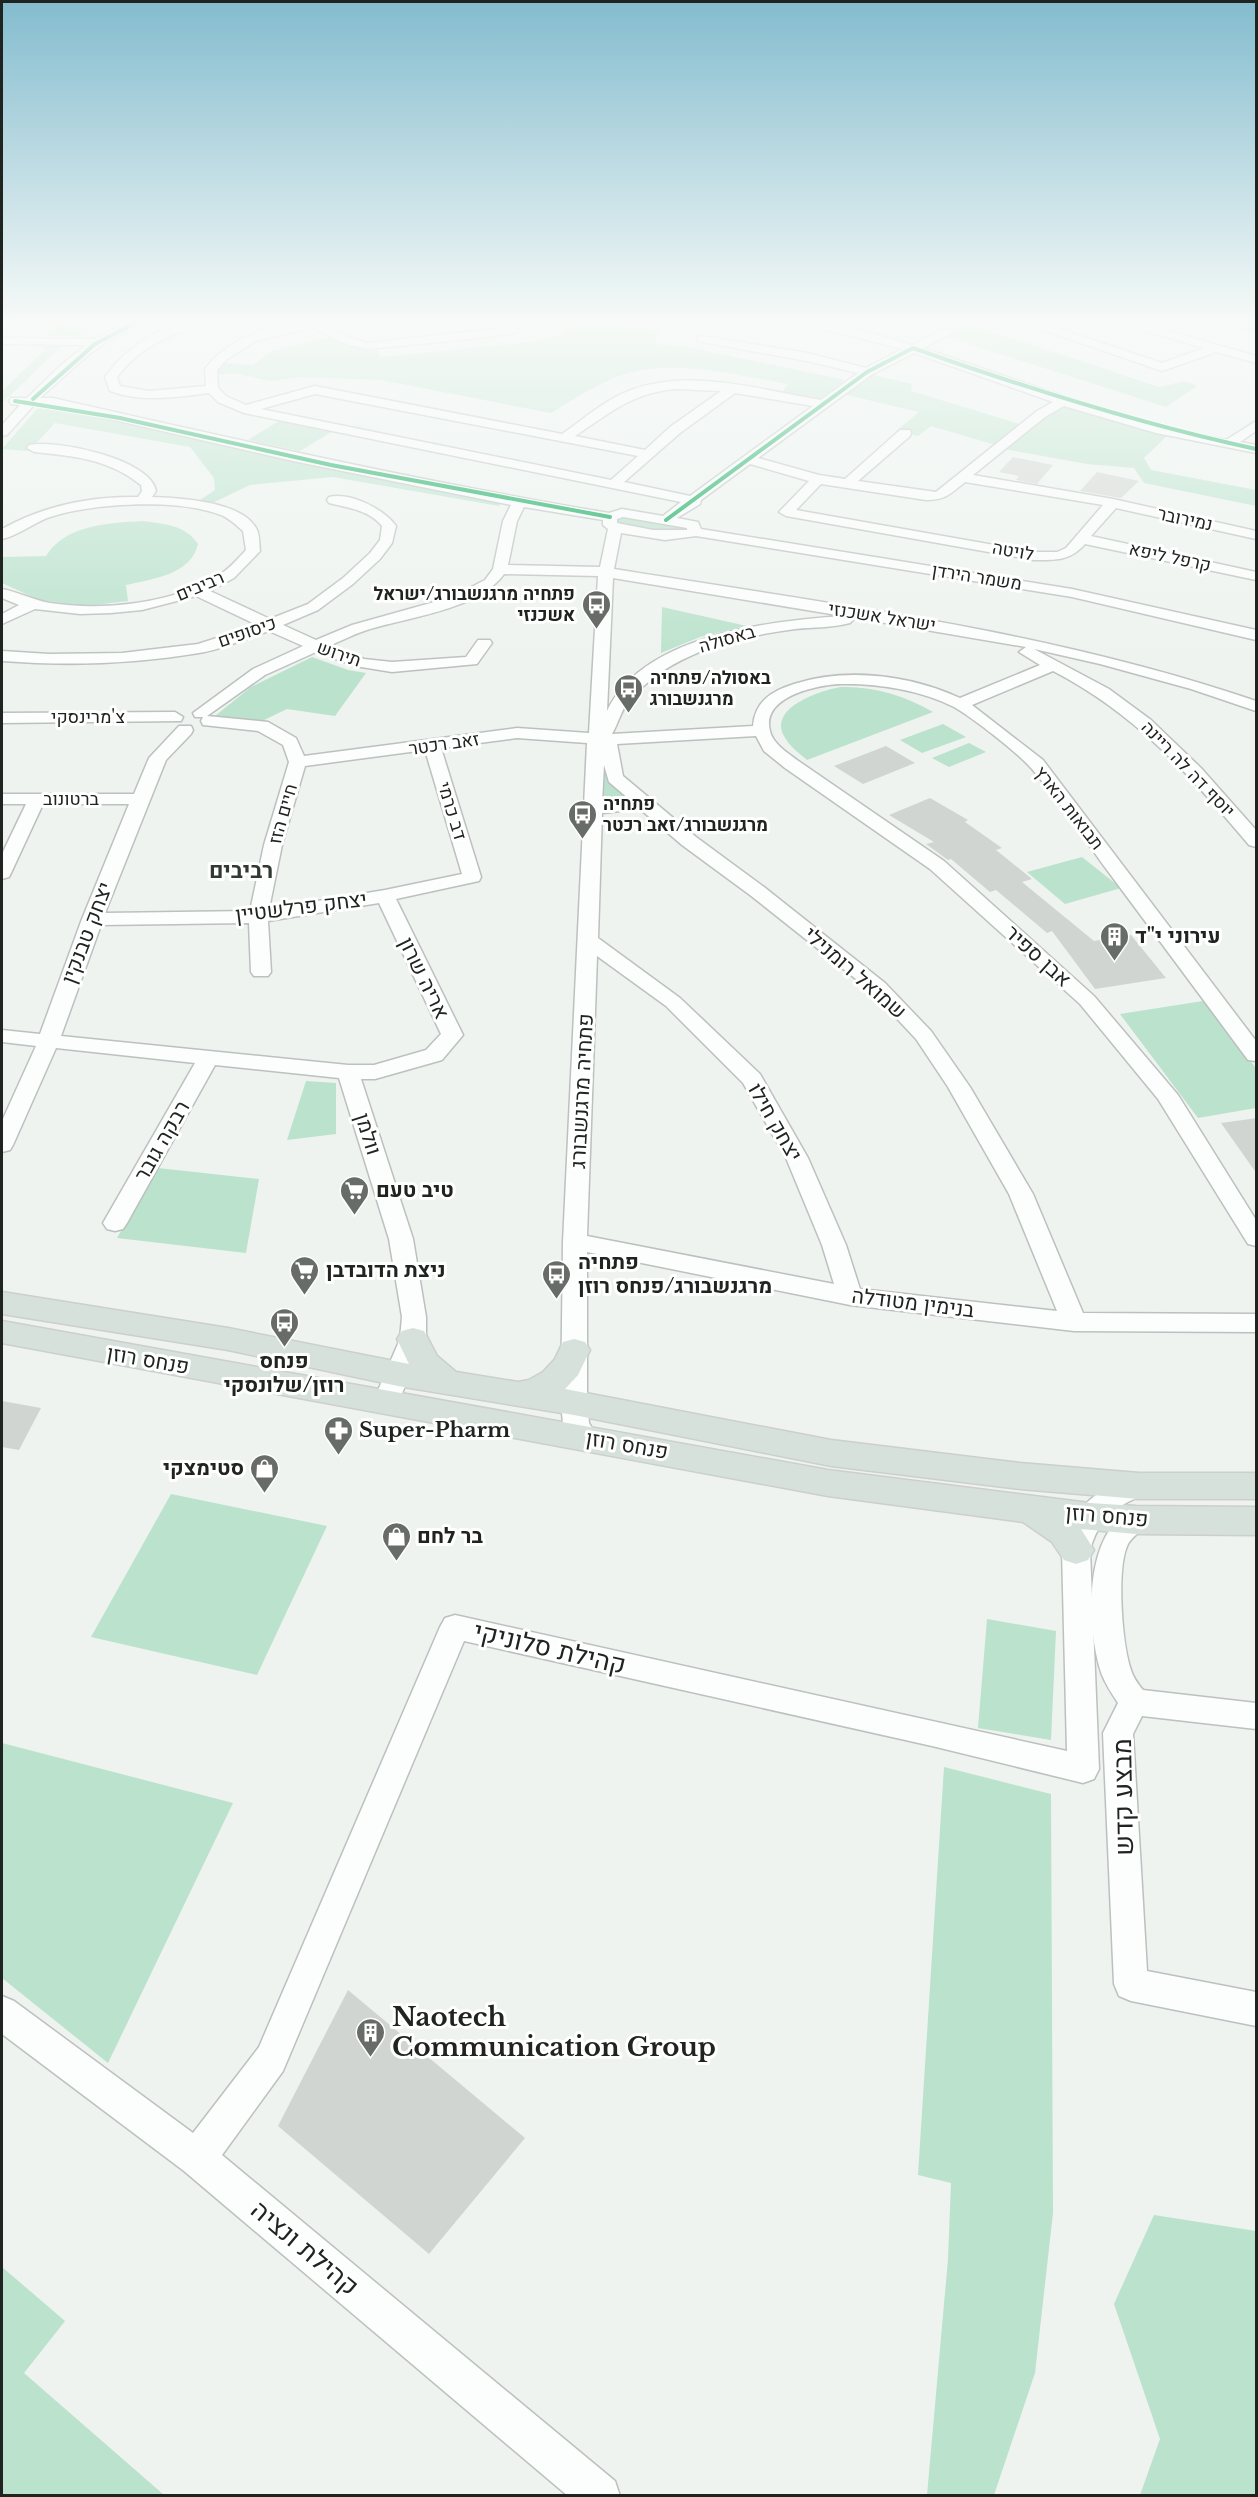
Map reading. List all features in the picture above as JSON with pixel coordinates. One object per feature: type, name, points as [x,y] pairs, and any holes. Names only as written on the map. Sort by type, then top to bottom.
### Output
[{"type":"main road","name":"פנחס רוזן","points":[[4,1318],[392,1388],[584,1437],[828,1483],[1090,1517],[1136,1520],[1257,1521]]},
{"type":"main road","points":[[413,1340],[424,1362],[451,1383]]},
{"type":"main road","points":[[511,1394],[534,1390],[556,1379],[564,1372],[574,1350]]},
{"type":"main road","name":"פנחס רוזן","points":[[392,1388],[451,1383],[574,1403],[831,1453],[1020,1476],[1139,1486],[1257,1486]]},
{"type":"main road","points":[[1030,1509],[1064,1532],[1077,1566]]},
{"type":"street","points":[[202,437],[292,457],[519,502],[674,537],[688,536],[695,532],[693,525],[632,514],[622,513],[612,522]]},
{"type":"street","points":[[292,457],[328,437]]},
{"type":"street","points":[[378,437],[695,501]]},
{"type":"street","points":[[556,437],[647,454]]},
{"type":"street","points":[[614,484],[667,437]]},
{"type":"street","points":[[666,520],[781,437]]},
{"type":"street","points":[[847,483],[901,437]]},
{"type":"street","points":[[750,460],[818,479],[926,496],[939,496],[1013,437]]},
{"type":"street","points":[[1191,437],[1257,449]]},
{"type":"street","points":[[1229,444],[1240,437]]},
{"type":"street","points":[[34,448],[101,457],[123,465],[148,484],[149,490],[143,500]]},
{"type":"street","points":[[962,477],[1113,503]]},
{"type":"street","name":"לויטה","points":[[818,479],[786,512],[1034,556],[1059,556],[1071,551],[1084,539],[1113,503]]},
{"type":"street","name":"רביבים","points":[[2,535],[34,518],[71,507],[114,501],[143,500],[204,507],[232,515],[250,529],[254,551],[229,574],[196,591],[148,604],[93,610],[33,604],[2,593]]},
{"type":"street","name":"כיסופים","points":[[2,656],[49,659],[122,658],[200,648],[268,626],[313,607],[348,581],[375,556],[387,540],[389,526],[382,516],[370,509],[334,500]]},
{"type":"street","points":[[180,723],[203,726],[205,717],[259,672],[357,628],[457,600],[490,583],[500,569],[510,521],[519,502]]},
{"type":"street","name":"נמירובר","points":[[1113,503],[1257,535]]},
{"type":"street","name":"פתחיה מרגנשבורג","points":[[584,1437],[576,1423],[574,1403],[575,1242],[595,809],[602,737],[606,572],[612,522]]},
{"type":"street","name":"משמר הירדן","points":[[695,532],[1072,592],[1257,635]]},
{"type":"street","name":"קרפל ליפא","points":[[1084,539],[1257,576]]},
{"type":"street","name":"ישראל אשכנזי","points":[[500,569],[606,572],[996,636],[1103,660],[1197,686],[1257,706]]},
{"type":"street","name":"תירוש","points":[[196,591],[268,626],[361,663],[392,667],[471,661],[484,643]]},
{"type":"street","points":[[2,620],[33,604]]},
{"type":"street","points":[[789,626],[800,619],[807,605]]},
{"type":"street","name":"באסולה","points":[[602,737],[610,716],[639,681],[657,667],[693,649],[730,636],[789,626],[827,621],[885,618]]},
{"type":"street","name":"יוסף דה לה ריינה","points":[[996,636],[1088,683],[1127,708],[1196,772],[1257,841]]},
{"type":"street","points":[[960,704],[1054,665]]},
{"type":"street","name":"תבואות הארץ","points":[[761,731],[762,716],[769,703],[783,693],[814,683],[838,679],[868,680],[931,691],[960,704],[981,718],[1037,764],[1257,1054]]},
{"type":"street","name":"חיים הזז","points":[[205,717],[262,726],[290,742],[298,762],[273,844],[258,917],[261,972]]},
{"type":"street","name":"צ'מרינסקי","points":[[2,718],[180,723]]},
{"type":"street","name":"יצחק טבנקין","points":[[2,1144],[49,1040],[60,1004],[141,798],[158,758],[180,723]]},
{"type":"street","name":"זאב רכטר","points":[[298,762],[517,733],[602,737],[761,731]]},
{"type":"street","name":"אבן ספיר","points":[[761,731],[770,747],[790,764],[937,865],[1087,999],[1167,1095],[1257,1238]]},
{"type":"street","name":"שמואל רומנילי","points":[[602,737],[615,778],[642,803],[688,842],[757,891],[878,987],[924,1035],[959,1087],[1021,1194],[1074,1322]]},
{"type":"street","name":"דב כרמי","points":[[432,746],[472,877]]},
{"type":"street","name":"ברטונוב","points":[[2,799],[141,798]]},
{"type":"street","points":[[2,873],[37,799]]},
{"type":"street","points":[[595,809],[642,803]]},
{"type":"street","name":"יצחק פרלשטיין","points":[[93,919],[258,917],[385,896],[472,877]]},
{"type":"street","name":"אריה שרון","points":[[348,1072],[375,1072],[434,1055],[452,1035],[385,896]]},
{"type":"street","name":"יצחק חילו","points":[[589,941],[623,968],[673,1002],[752,1079],[797,1158],[834,1245],[850,1296]]},
{"type":"street","points":[[588,968],[623,968]]},
{"type":"street","points":[[2,1036],[348,1072]]},
{"type":"street","name":"רבקה גובר","points":[[115,1223],[208,1059]]},
{"type":"street","name":"וולמן","points":[[348,1072],[401,1239],[414,1317],[413,1340],[392,1388]]},
{"type":"street","name":"בנימין מטודלה","points":[[575,1242],[850,1296],[1074,1322],[1257,1323]]},
{"type":"street","name":"מבצע קדש","points":[[1083,1769],[1077,1566],[1079,1534],[1099,1504],[1117,1493],[1139,1486]]},
{"type":"street","points":[[1136,1520],[1116,1540],[1110,1555],[1107,1574],[1110,1649],[1118,1675],[1134,1702],[1257,1716]]},
{"type":"street","name":"קהילת סלוניקי","points":[[197,2158],[271,2059],[455,1627],[932,1733],[1083,1769]]},
{"type":"street","name":"מבצע קדש","points":[[1134,1702],[1118,1732],[1131,1984],[1257,2009]]},
{"type":"street","name":"קהילת ונציה","points":[[2,2013],[197,2158],[600,2496]]},
{"type":"green space","points":[[13,437],[42,437],[29,451],[2,449]]},
{"type":"green space","points":[[131,437],[192,437],[501,502],[499,506],[333,477],[250,485],[206,506],[194,504],[215,490],[214,478],[190,447]]},
{"type":"green space","points":[[254,437],[324,437],[300,451],[248,440]]},
{"type":"green space","points":[[967,437],[1166,437],[1144,458],[1151,470],[1256,490],[1256,506],[1144,483],[1134,468],[1087,464],[998,448],[999,446]]},
{"type":"green space","points":[[620,516],[686,526],[688,530],[676,535],[620,525],[615,522],[615,519]]},
{"type":"green space","points":[[142,521],[166,524],[180,529],[193,537],[198,544],[194,554],[179,569],[158,578],[126,585],[128,601],[86,606],[39,600],[2,583],[2,557],[46,556],[64,538],[76,532],[102,525]]},
{"type":"green space","points":[[662,607],[747,626],[700,637],[661,653]]},
{"type":"green space","points":[[312,657],[348,670],[366,673],[335,716],[287,709],[262,721],[215,716],[251,687]]},
{"type":"green space","points":[[840,687],[865,688],[888,693],[933,712],[807,760],[791,746],[784,736],[781,726],[784,717],[799,702],[821,692]]},
{"type":"green space","points":[[943,724],[966,737],[922,753],[900,740]]},
{"type":"green space","points":[[606,743],[612,785],[631,801],[598,806]]},
{"type":"green space","points":[[969,743],[986,752],[949,767],[932,758]]},
{"type":"green space","points":[[1082,857],[1121,888],[1065,904],[1027,872]]},
{"type":"green space","points":[[1203,1001],[1256,1068],[1256,1108],[1198,1118],[1120,1014]]},
{"type":"green space","points":[[306,1081],[336,1083],[336,1134],[287,1140]]},
{"type":"green space","points":[[158,1168],[259,1179],[246,1253],[117,1238]]},
{"type":"green space","points":[[171,1494],[327,1526],[257,1675],[91,1637]]},
{"type":"green space","points":[[987,1619],[1056,1631],[1051,1740],[978,1728]]},
{"type":"green space","points":[[2,1743],[233,1803],[108,2063],[2,1978]]},
{"type":"green space","points":[[944,1767],[1051,1794],[1053,2213],[1035,2373],[994,2495],[927,2495],[948,2259],[951,2183],[918,2175]]},
{"type":"green space","points":[[1154,2215],[1256,2231],[1256,2495],[1140,2495],[1160,2439],[1114,2304]]},
{"type":"green space","points":[[2,2267],[65,2321],[24,2373],[164,2495],[2,2495]]},
{"type":"building","points":[[1013,457],[1053,465],[1037,484],[1016,480],[1019,476],[999,472]]},
{"type":"building","points":[[1097,472],[1139,481],[1121,498],[1080,491]]},
{"type":"building","points":[[886,746],[915,763],[863,784],[834,766]]},
{"type":"building","points":[[930,798],[968,820],[965,822],[1002,848],[996,850],[1032,879],[1022,882],[1094,941],[1131,935],[1166,978],[1095,989],[1052,931],[1047,933],[996,890],[990,892],[951,859],[948,860],[926,844],[934,842],[889,815]]},
{"type":"building","points":[[1257,1118],[1257,1174],[1221,1123]]},
{"type":"building","points":[[2,1401],[41,1408],[19,1450],[2,1447]]},
{"type":"building","name":"Naotech Communication Group","points":[[348,1990],[525,2138],[429,2254],[278,2126]]},
{"type":"transit line","points":[[202,437],[331,465],[610,517]]},
{"type":"transit line","points":[[666,520],[779,437]]},
{"type":"transit line","points":[[1198,437],[1256,449]]},
{"type":"place","name":"פתחיה מרגנשבורג/ישראל אשכנזי","points":[[596,630]]},
{"type":"place","name":"באסולה/פתחיה מרגנשבורג","points":[[629,714]]},
{"type":"place","name":"פתחיה מרגנשבורג/זאב רכטר","points":[[582,840]]},
{"type":"place","name":"עירוני י\"ד","points":[[1114,962]]},
{"type":"place","name":"טיב טעם","points":[[355,1216]]},
{"type":"place","name":"ניצת הדובדבן","points":[[305,1296]]},
{"type":"place","name":"פתחיה מרגנשבורג/פנחס רוזן","points":[[557,1300]]},
{"type":"place","name":"פנחס רוזן/שלונסקי","points":[[284,1348]]},
{"type":"place","name":"Super-Pharm","points":[[338,1456]]},
{"type":"place","name":"סטימצקי","points":[[265,1494]]},
{"type":"place","name":"בר לחם","points":[[396,1562]]},
{"type":"place","name":"Naotech Communication Group","points":[[371,2058]]},
{"type":"district","name":"רביבים","points":[[241,870]]}]
